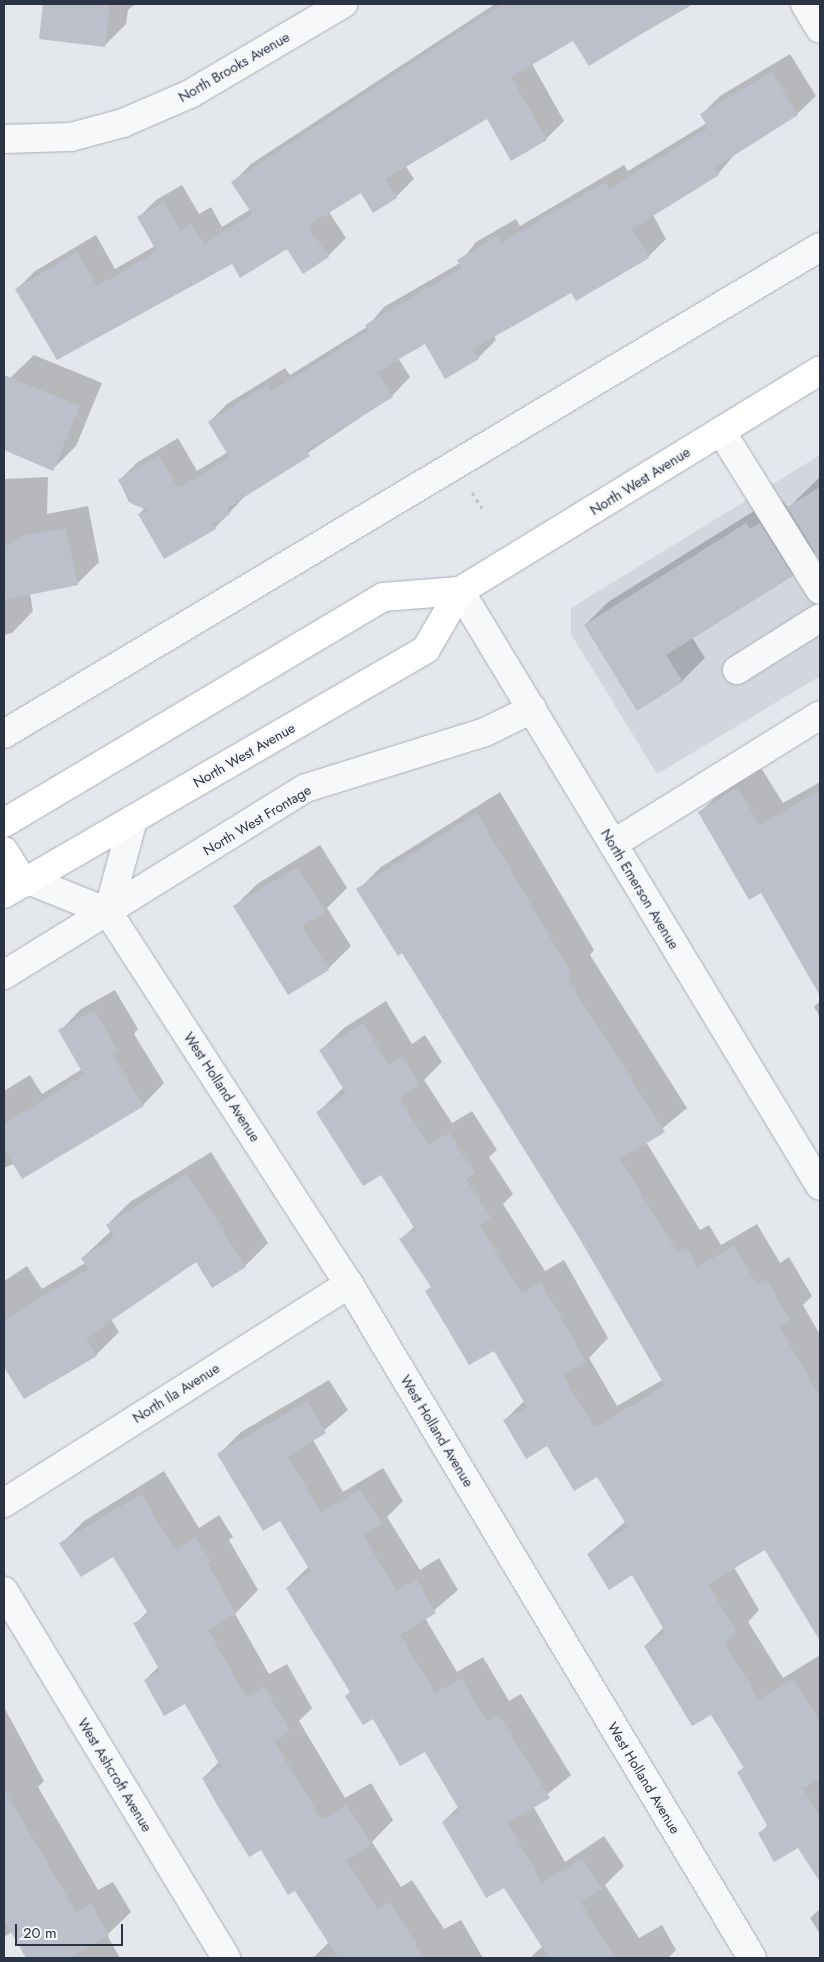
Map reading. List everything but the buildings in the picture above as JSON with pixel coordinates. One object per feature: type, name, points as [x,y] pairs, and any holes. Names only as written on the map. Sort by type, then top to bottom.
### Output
[{"type":"main road","name":"North West Avenue","points":[[4,824],[383,597],[460,591],[820,370]]},
{"type":"main road","name":"North West Avenue","points":[[19,886],[426,649],[460,591]]},
{"type":"main road","points":[[4,851],[19,886]]},
{"type":"street","name":"North Brooks Avenue","points":[[4,139],[71,137],[123,123],[190,94],[343,4]]},
{"type":"street","points":[[805,4],[820,30]]},
{"type":"street","points":[[4,734],[820,247]]},
{"type":"street","points":[[721,431],[820,590]]},
{"type":"street","name":"North Emerson Avenue","points":[[460,591],[820,1186]]},
{"type":"street","points":[[737,670],[820,618]]},
{"type":"street","name":"North West Frontage","points":[[4,975],[306,788],[483,733],[532,709]]},
{"type":"street","points":[[613,844],[820,715]]},
{"type":"street","points":[[19,886],[108,912],[133,820]]},
{"type":"street","name":"West Holland Avenue","points":[[108,912],[349,1284],[752,1958]]},
{"type":"street","name":"North Ila Avenue","points":[[4,1503],[349,1284]]},
{"type":"street","name":"West Ashcroft Avenue","points":[[4,1591],[226,1958]]},
{"type":"path","points":[[468,485],[482,508]]},
{"type":"shaded area","points":[[820,455],[820,676],[657,774],[571,634],[571,608]]}]
